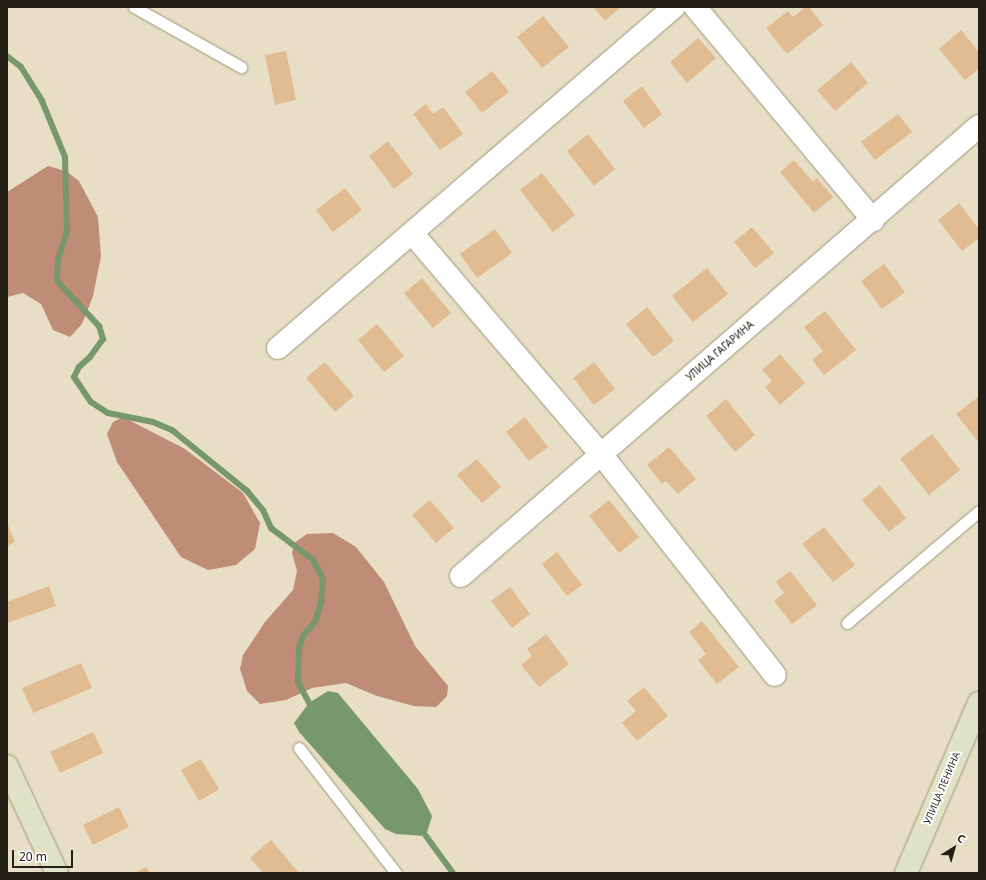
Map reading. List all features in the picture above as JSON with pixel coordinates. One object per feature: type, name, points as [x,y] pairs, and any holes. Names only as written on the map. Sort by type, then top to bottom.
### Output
[{"type":"main road","name":"УЛИЦА ЛЕНИНА","points":[[906,873],[979,703]]},
{"type":"main road","points":[[7,766],[57,873]]},
{"type":"street","points":[[278,348],[674,7]]},
{"type":"street","points":[[695,7],[872,220]]},
{"type":"street","name":"УЛИЦА ГАГАРИНА","points":[[461,576],[979,126]]},
{"type":"street","points":[[412,233],[601,454],[775,676]]},
{"type":"lane","points":[[134,7],[241,67]]},
{"type":"lane","points":[[847,623],[979,511]]},
{"type":"lane","points":[[299,748],[396,873]]},
{"type":"shaded area","points":[[48,166],[66,171],[79,181],[98,217],[101,256],[93,296],[82,324],[70,337],[53,330],[41,304],[23,293],[7,297],[7,192]]},
{"type":"shaded area","points":[[123,417],[185,449],[243,493],[260,523],[255,549],[236,565],[208,570],[181,557],[117,462],[107,434],[113,422]]},
{"type":"shaded area","points":[[333,533],[356,547],[384,582],[415,646],[448,686],[447,696],[436,707],[414,706],[377,696],[346,683],[312,688],[286,700],[260,704],[247,691],[240,669],[243,655],[265,622],[293,590],[297,571],[292,553],[294,543],[307,534]]},
{"type":"shaded area","points":[[328,691],[338,693],[418,789],[432,816],[426,836],[396,834],[385,829],[299,732],[294,723],[309,703]]},
{"type":"building","points":[[593,7],[621,7],[605,21]]},
{"type":"building","points":[[806,7],[809,7],[823,25],[787,54],[766,28],[788,11],[793,17]]},
{"type":"building","points":[[543,16],[569,47],[542,68],[517,37]]},
{"type":"building","points":[[961,30],[979,52],[979,69],[965,80],[939,49]]},
{"type":"building","points":[[698,38],[716,58],[687,83],[670,62]]},
{"type":"building","points":[[286,51],[296,100],[275,105],[265,55]]},
{"type":"building","points":[[851,62],[868,83],[835,111],[817,90]]},
{"type":"building","points":[[492,71],[509,92],[482,113],[465,92]]},
{"type":"building","points":[[642,86],[662,114],[644,128],[623,101]]},
{"type":"building","points":[[426,104],[433,114],[443,107],[463,134],[440,150],[413,114]]},
{"type":"building","points":[[898,114],[912,132],[875,160],[861,142]]},
{"type":"building","points":[[588,134],[615,169],[594,186],[567,151]]},
{"type":"building","points":[[388,141],[413,174],[394,189],[369,156]]},
{"type":"building","points":[[794,160],[813,182],[817,178],[833,197],[814,213],[780,172]]},
{"type":"building","points":[[542,173],[575,215],[553,232],[520,190]]},
{"type":"building","points":[[345,188],[362,210],[333,232],[316,210]]},
{"type":"building","points":[[959,203],[979,229],[979,238],[962,251],[938,220]]},
{"type":"building","points":[[752,227],[774,253],[755,268],[734,242]]},
{"type":"building","points":[[495,229],[512,253],[477,278],[460,254]]},
{"type":"building","points":[[884,264],[905,292],[882,309],[861,281]]},
{"type":"building","points":[[707,268],[728,294],[693,322],[672,296]]},
{"type":"building","points":[[422,278],[451,313],[433,328],[404,293]]},
{"type":"building","points":[[647,307],[674,341],[653,357],[626,324]]},
{"type":"building","points":[[825,311],[856,350],[824,375],[812,360],[823,351],[804,327]]},
{"type":"building","points":[[377,324],[404,356],[384,372],[358,340]]},
{"type":"building","points":[[780,354],[805,383],[780,405],[765,387],[772,381],[762,370]]},
{"type":"building","points":[[325,362],[354,396],[335,412],[306,378]]},
{"type":"building","points":[[594,362],[615,389],[594,405],[573,378]]},
{"type":"building","points":[[978,397],[979,399],[979,443],[956,414]]},
{"type":"building","points":[[726,399],[755,435],[735,452],[706,416]]},
{"type":"building","points":[[525,417],[548,447],[529,461],[506,432]]},
{"type":"building","points":[[932,434],[960,470],[929,495],[900,459]]},
{"type":"building","points":[[669,447],[696,479],[678,494],[666,481],[662,484],[647,465]]},
{"type":"building","points":[[477,459],[501,487],[482,503],[457,475]]},
{"type":"building","points":[[880,485],[906,518],[889,532],[862,500]]},
{"type":"building","points":[[430,500],[454,528],[436,543],[412,515]]},
{"type":"building","points":[[609,500],[639,537],[619,553],[589,516]]},
{"type":"building","points":[[7,523],[15,542],[7,546]]},
{"type":"building","points":[[824,527],[855,565],[833,582],[802,544]]},
{"type":"building","points":[[557,552],[582,585],[567,596],[542,564]]},
{"type":"building","points":[[790,571],[817,605],[792,624],[774,601],[784,593],[776,582]]},
{"type":"building","points":[[49,586],[56,606],[7,623],[7,602]]},
{"type":"building","points":[[510,587],[530,614],[512,628],[491,601]]},
{"type":"building","points":[[702,621],[739,667],[717,684],[698,660],[706,654],[689,632]]},
{"type":"building","points":[[546,634],[569,664],[539,687],[521,665],[532,656],[527,649]]},
{"type":"building","points":[[81,663],[92,688],[33,713],[22,688]]},
{"type":"building","points":[[644,687],[668,716],[637,741],[622,723],[636,711],[627,701]]},
{"type":"building","points":[[93,732],[103,753],[60,773],[50,752]]},
{"type":"building","points":[[201,759],[219,789],[199,801],[181,770]]},
{"type":"building","points":[[119,807],[129,827],[93,845],[83,825]]},
{"type":"building","points":[[271,840],[298,872],[263,873],[250,858]]},
{"type":"building","points":[[146,867],[150,873],[135,873]]},
{"type":"waterway","points":[[7,56],[21,67],[42,101],[65,157],[67,231],[58,260],[57,281],[99,326],[103,339],[90,357],[79,367],[74,377],[91,402],[108,413],[153,422],[172,430],[247,491],[263,510],[271,528],[313,560],[323,579],[321,603],[315,622],[303,636],[299,649],[298,682],[309,703]]},
{"type":"waterway","points":[[426,836],[453,873]]}]
